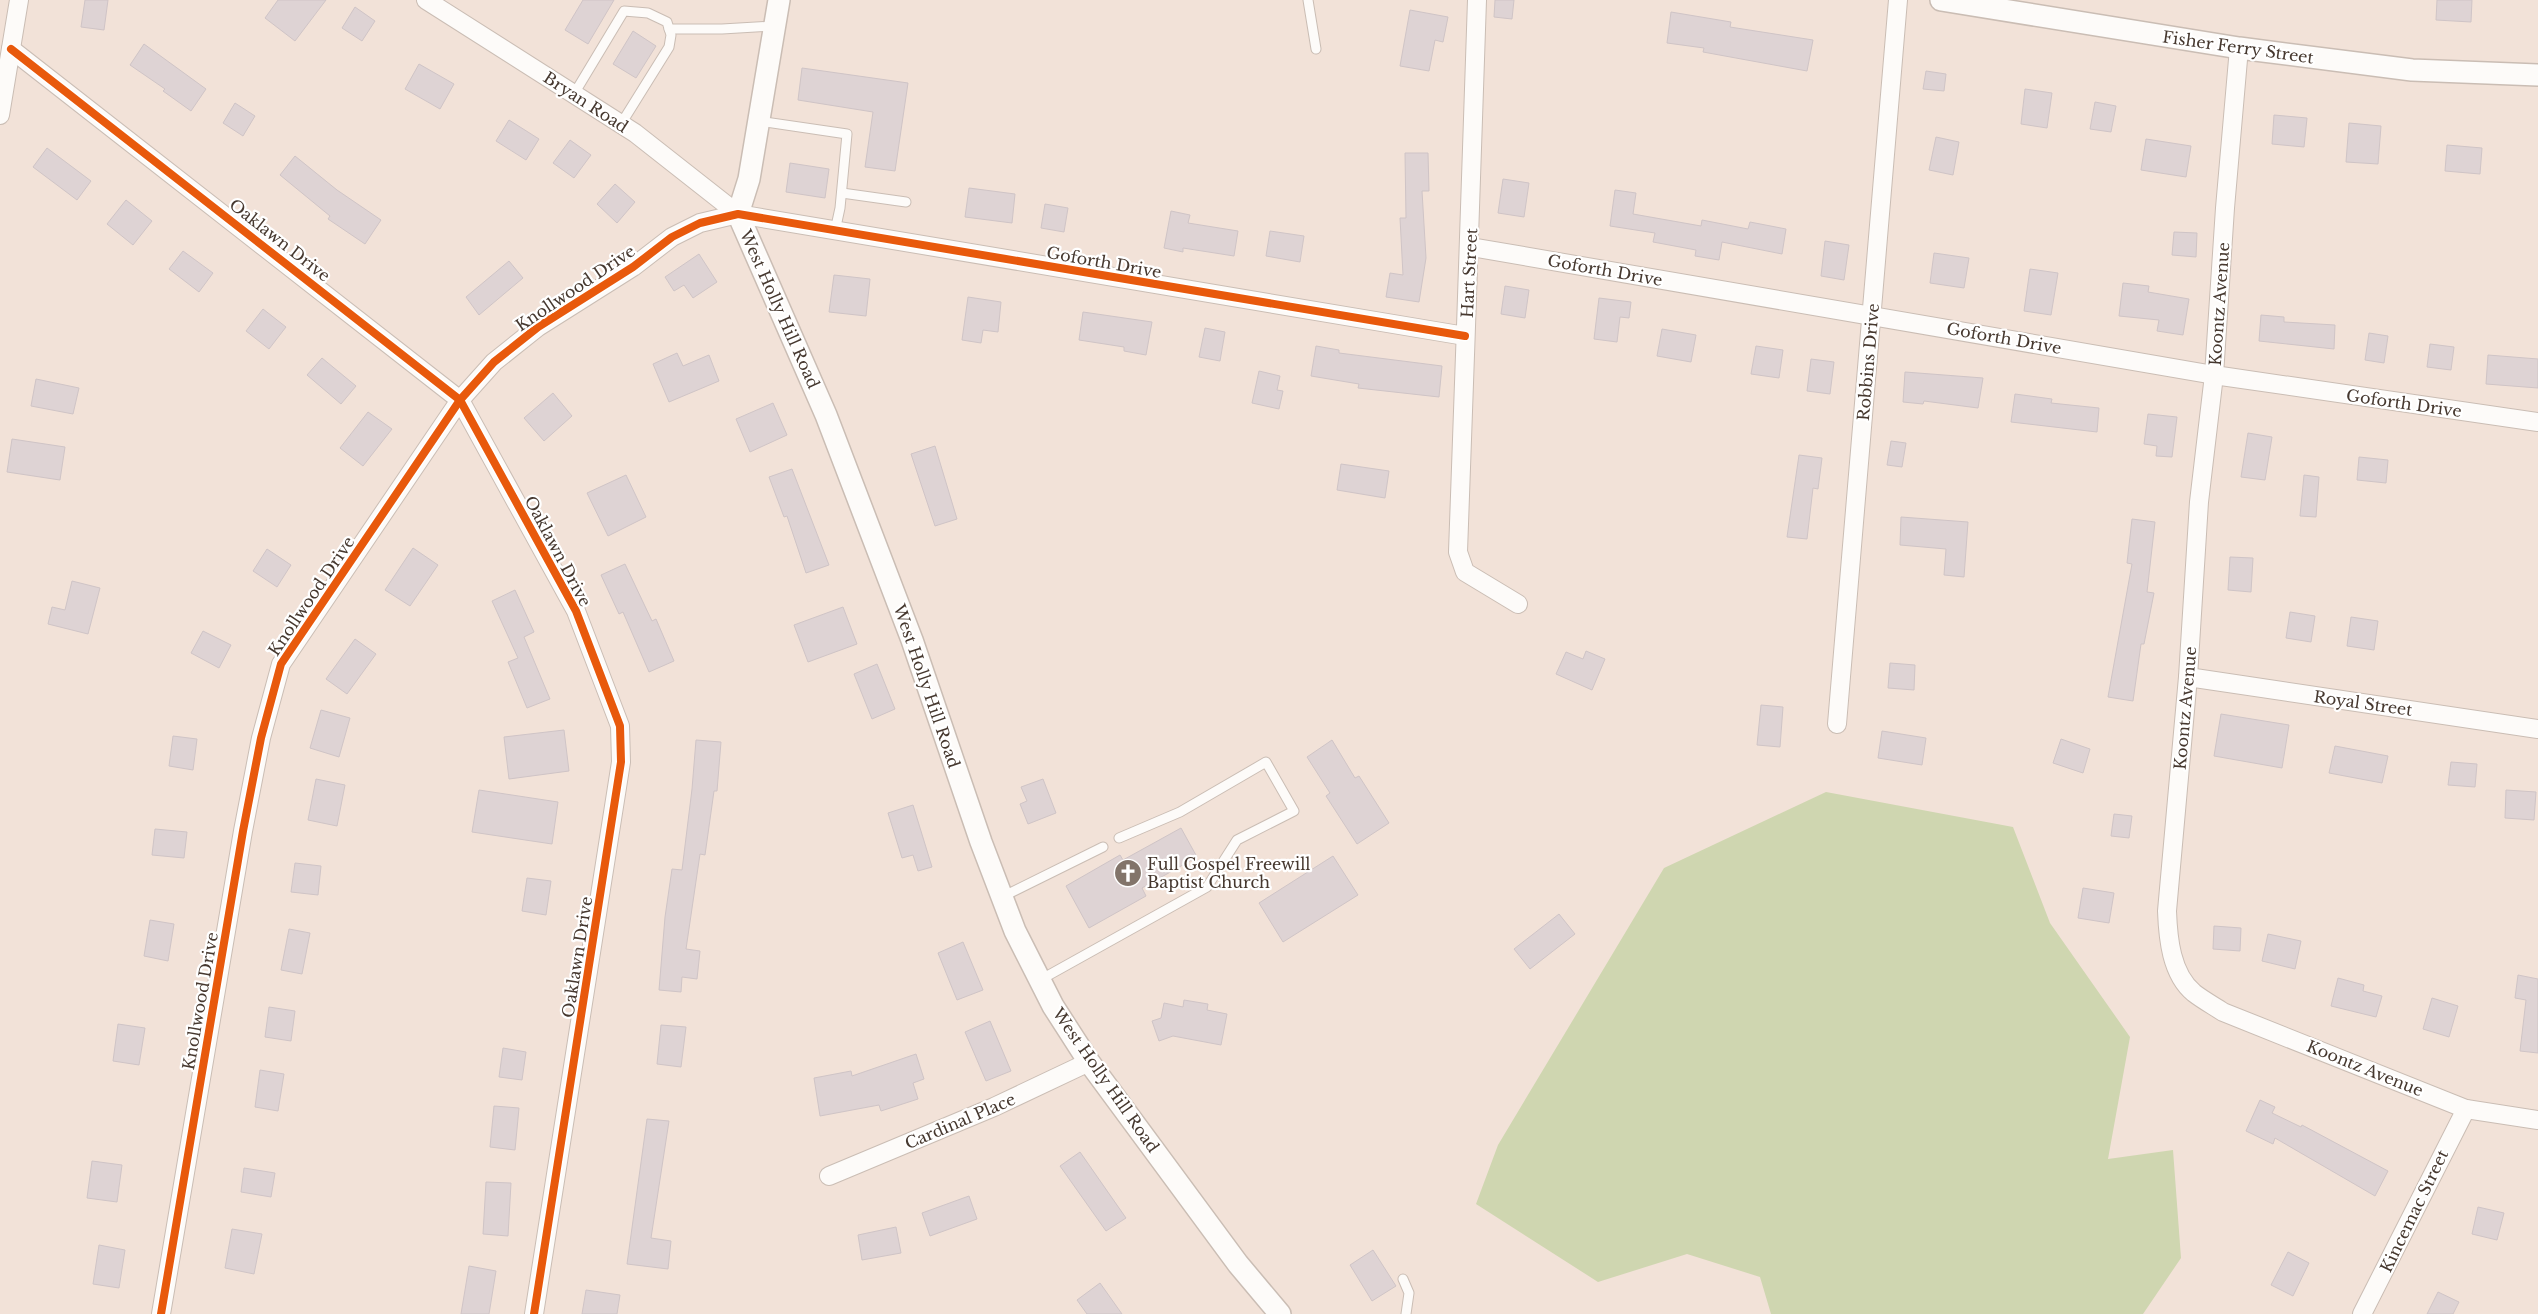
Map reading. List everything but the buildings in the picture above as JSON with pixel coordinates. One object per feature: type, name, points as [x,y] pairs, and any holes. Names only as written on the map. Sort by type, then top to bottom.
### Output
[{"type":"street","points":[[0,115],[19,0]]},
{"type":"street","name":"Bryan Road","points":[[426,0],[621,124],[738,214]]},
{"type":"street","name":"West Holly Hill Road","points":[[779,0],[749,179],[738,214],[826,415],[912,640],[1001,897],[1040,980],[1053,1006],[1089,1062],[1238,1264],[1280,1314]]},
{"type":"street","name":"Hart Street","points":[[1477,0],[1471,247],[1465,336],[1458,552],[1465,572],[1518,604]]},
{"type":"street","name":"Robbins Drive","points":[[1837,724],[1898,0]]},
{"type":"street","name":"Fisher Ferry Street","points":[[1941,0],[2239,48],[2412,70],[2538,75]]},
{"type":"street","name":"Koontz Avenue","points":[[2239,48],[2225,208],[2214,375],[2199,502],[2188,677],[2167,911],[2168,937],[2176,968],[2193,992],[2223,1012],[2466,1109],[2538,1120]]},
{"type":"street","name":"Oaklawn Drive","points":[[11,49],[460,400],[576,611],[620,726],[621,762],[534,1314]]},
{"type":"street","name":"Goforth Drive","points":[[738,214],[1465,336]]},
{"type":"street","name":"Knollwood Drive","points":[[161,1314],[247,813],[261,738],[281,664],[460,400],[494,362],[538,327],[632,267],[672,237],[700,223],[738,214]]},
{"type":"street","name":"Goforth Drive","points":[[1471,247],[1872,314],[2214,375],[2538,422]]},
{"type":"street","name":"Royal Street","points":[[2188,677],[2538,729]]},
{"type":"street","name":"Cardinal Place","points":[[829,1176],[994,1107],[1089,1062]]},
{"type":"street","name":"Kincemac Street","points":[[2362,1314],[2466,1109]]},
{"type":"lane","points":[[1308,0],[1316,49]]},
{"type":"lane","points":[[574,94],[624,11],[648,14],[667,22],[671,35],[669,47],[621,124]]},
{"type":"lane","points":[[669,29],[722,30],[774,26]]},
{"type":"lane","points":[[759,120],[847,134],[842,193],[835,231]]},
{"type":"lane","points":[[842,193],[906,202]]},
{"type":"lane","points":[[1040,980],[1207,887],[1237,840],[1294,811],[1266,762],[1180,812],[1119,838]]},
{"type":"lane","points":[[1001,897],[1103,847]]},
{"type":"lane","points":[[1403,1279],[1409,1293],[1406,1314]]},
{"type":"green space","points":[[1826,792],[2013,827],[2050,923],[2130,1037],[2108,1159],[2173,1150],[2181,1258],[2143,1314],[1771,1314],[1760,1277],[1687,1254],[1598,1282],[1476,1204],[1498,1145],[1664,868]]},
{"type":"cycle path","points":[[11,49],[460,400],[576,611],[620,726],[621,762],[534,1314]]},
{"type":"cycle path","points":[[161,1314],[243,831],[261,738],[281,664],[460,400],[494,362],[538,327],[633,267],[672,237],[700,223],[738,214],[1465,336]]},
{"type":"place","name":"Full Gospel Freewill Baptist Church","points":[[1128,873]]}]
